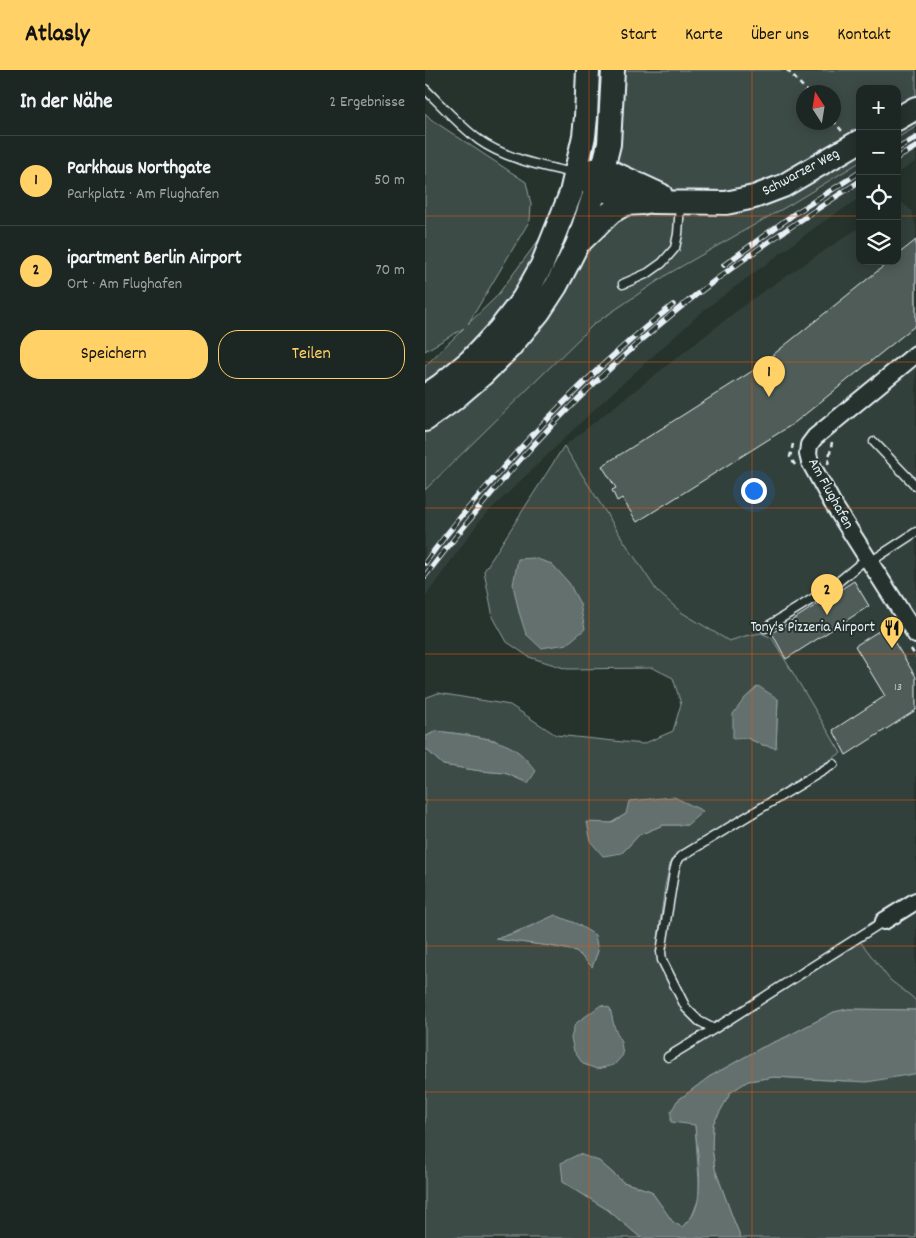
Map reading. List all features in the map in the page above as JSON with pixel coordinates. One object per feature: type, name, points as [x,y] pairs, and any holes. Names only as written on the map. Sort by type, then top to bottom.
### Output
[{"type":"street","points":[[425,396],[470,361],[499,330],[523,299],[545,257],[571,193],[576,173],[586,117],[588,70]]},
{"type":"street","points":[[425,420],[454,399],[510,348],[539,312],[556,286],[577,245],[600,178],[609,144],[613,70]]},
{"type":"street","points":[[901,117],[916,108]]},
{"type":"street","name":"Schwarzer Weg","points":[[600,178],[624,197],[651,202],[726,203],[754,197],[783,186],[856,143]]},
{"type":"street","name":"Schwarzer Weg","points":[[576,173],[600,178],[624,179],[680,203]]},
{"type":"street","points":[[577,245],[611,212],[625,204],[651,202]]},
{"type":"street","name":"Am Flughafen","points":[[912,640],[869,560],[833,504],[810,462],[808,454],[809,445],[815,437],[916,354]]},
{"type":"street","points":[[884,921],[916,901]]},
{"type":"lane","points":[[425,89],[479,140],[507,155],[553,169],[576,173]]},
{"type":"lane","points":[[623,284],[648,273],[675,248],[679,234],[680,203]]},
{"type":"lane","points":[[874,442],[916,486]]},
{"type":"lane","points":[[765,628],[832,587],[869,560],[916,532]]},
{"type":"lane","points":[[714,1030],[699,1020],[687,1008],[662,960],[661,952],[676,864],[680,857],[834,764]]},
{"type":"lane","points":[[668,1057],[714,1030],[884,921]]},
{"type":"path","points":[[787,70],[802,85]]},
{"type":"path","points":[[827,469],[833,437]]},
{"type":"path","points":[[795,440],[791,456],[797,469]]},
{"type":"path","points":[[912,640],[916,657]]},
{"type":"shaded area","points":[[580,70],[916,70],[916,127],[901,136],[901,85],[856,85],[856,164],[668,274],[594,324],[425,490],[425,366],[464,328],[425,351],[425,113],[432,120],[526,182],[531,204],[530,220],[468,324],[496,297],[558,214],[574,149]]},
{"type":"shaded area","points":[[916,127],[916,161],[901,171],[901,136]]},
{"type":"shaded area","points":[[856,164],[856,201],[820,224],[704,310],[599,405],[481,519],[425,597],[425,490],[594,324],[668,274]]},
{"type":"shaded area","points":[[901,202],[912,211],[916,226],[916,1001],[890,980],[859,940],[716,1035],[698,1022],[679,1004],[660,961],[658,938],[665,886],[671,860],[693,844],[841,753],[745,636],[729,641],[681,612],[657,591],[564,446],[752,299],[856,230],[856,265],[901,265]]},
{"type":"shaded area","points":[[564,446],[657,591],[681,612],[729,641],[761,633],[772,638],[841,753],[693,844],[671,860],[665,886],[658,938],[660,961],[679,1004],[698,1022],[716,1034],[859,940],[890,980],[916,1001],[916,1010],[848,1009],[834,1012],[761,1048],[709,1077],[677,1101],[695,1125],[699,1180],[699,1198],[692,1216],[682,1227],[673,1223],[651,1191],[623,1182],[599,1161],[563,1182],[608,1210],[641,1238],[425,1238],[425,748],[443,765],[505,773],[528,783],[495,740],[436,731],[425,737],[425,698],[438,693],[510,705],[556,735],[643,744],[673,731],[681,704],[673,678],[653,668],[567,669],[529,657],[507,642],[493,617],[484,571]],"holes":[[[778,699],[776,747],[763,745],[747,738]],[[626,814],[687,825],[663,825],[639,835],[622,853],[587,823],[611,823]],[[536,924],[598,951],[592,967],[576,951],[497,939]]]},
{"type":"shaded area","points":[[534,558],[552,564],[569,583],[580,604],[585,629],[567,644],[541,648],[526,634],[513,585],[518,559]]},
{"type":"shaded area","points":[[758,686],[778,699],[776,748],[747,738],[733,739],[733,714],[745,698]]},
{"type":"shaded area","points":[[436,731],[500,742],[520,753],[536,771],[528,783],[505,773],[443,765],[425,748],[425,737]]},
{"type":"shaded area","points":[[674,797],[703,811],[687,825],[663,825],[639,835],[622,853],[603,856],[591,842],[587,822],[611,823],[626,814],[629,801]]},
{"type":"shaded area","points":[[555,915],[577,924],[595,935],[598,951],[592,967],[576,951],[495,939],[518,932]]},
{"type":"shaded area","points":[[601,1005],[610,1008],[614,1026],[621,1042],[623,1055],[614,1065],[597,1069],[583,1064],[574,1051],[571,1038],[575,1024]]},
{"type":"shaded area","points":[[848,1009],[916,1010],[916,1073],[867,1082],[774,1077],[748,1081],[731,1092],[713,1124],[712,1148],[715,1169],[741,1238],[641,1238],[608,1210],[563,1182],[561,1163],[579,1154],[599,1161],[623,1182],[651,1191],[673,1222],[682,1227],[693,1215],[697,1206],[699,1172],[695,1125],[671,1122],[671,1112],[677,1101],[709,1077],[761,1048],[834,1012]]},
{"type":"shaded area","points":[[916,1073],[916,1238],[741,1238],[715,1169],[712,1148],[713,1124],[731,1092],[748,1081],[774,1077],[846,1081]]},
{"type":"building","points":[[916,240],[916,325],[793,424],[637,522],[622,498],[617,501],[612,490],[616,488],[602,466],[754,370],[885,265],[901,265],[901,252]]},
{"type":"building","points":[[854,581],[869,606],[786,659],[772,633]]},
{"type":"building","points":[[885,627],[916,677],[916,710],[846,755],[833,730],[885,696],[855,646]]},
{"type":"railway","points":[[901,147],[916,138]]},
{"type":"railway","points":[[901,156],[916,147]]},
{"type":"railway","points":[[724,265],[794,214],[856,175]]},
{"type":"railway","points":[[425,576],[518,462],[555,422],[615,364],[677,310],[721,276],[856,184]]},
{"type":"railway","points":[[425,563],[448,532],[554,412],[600,367],[673,305]]},
{"type":"place","name":"Parkhaus Northgate","points":[[769,397]]},
{"type":"place","name":"ipartment Berlin Airport","points":[[827,615]]},
{"type":"place","name":"Tony's Pizzeria Airport","points":[[892,649]]}]
